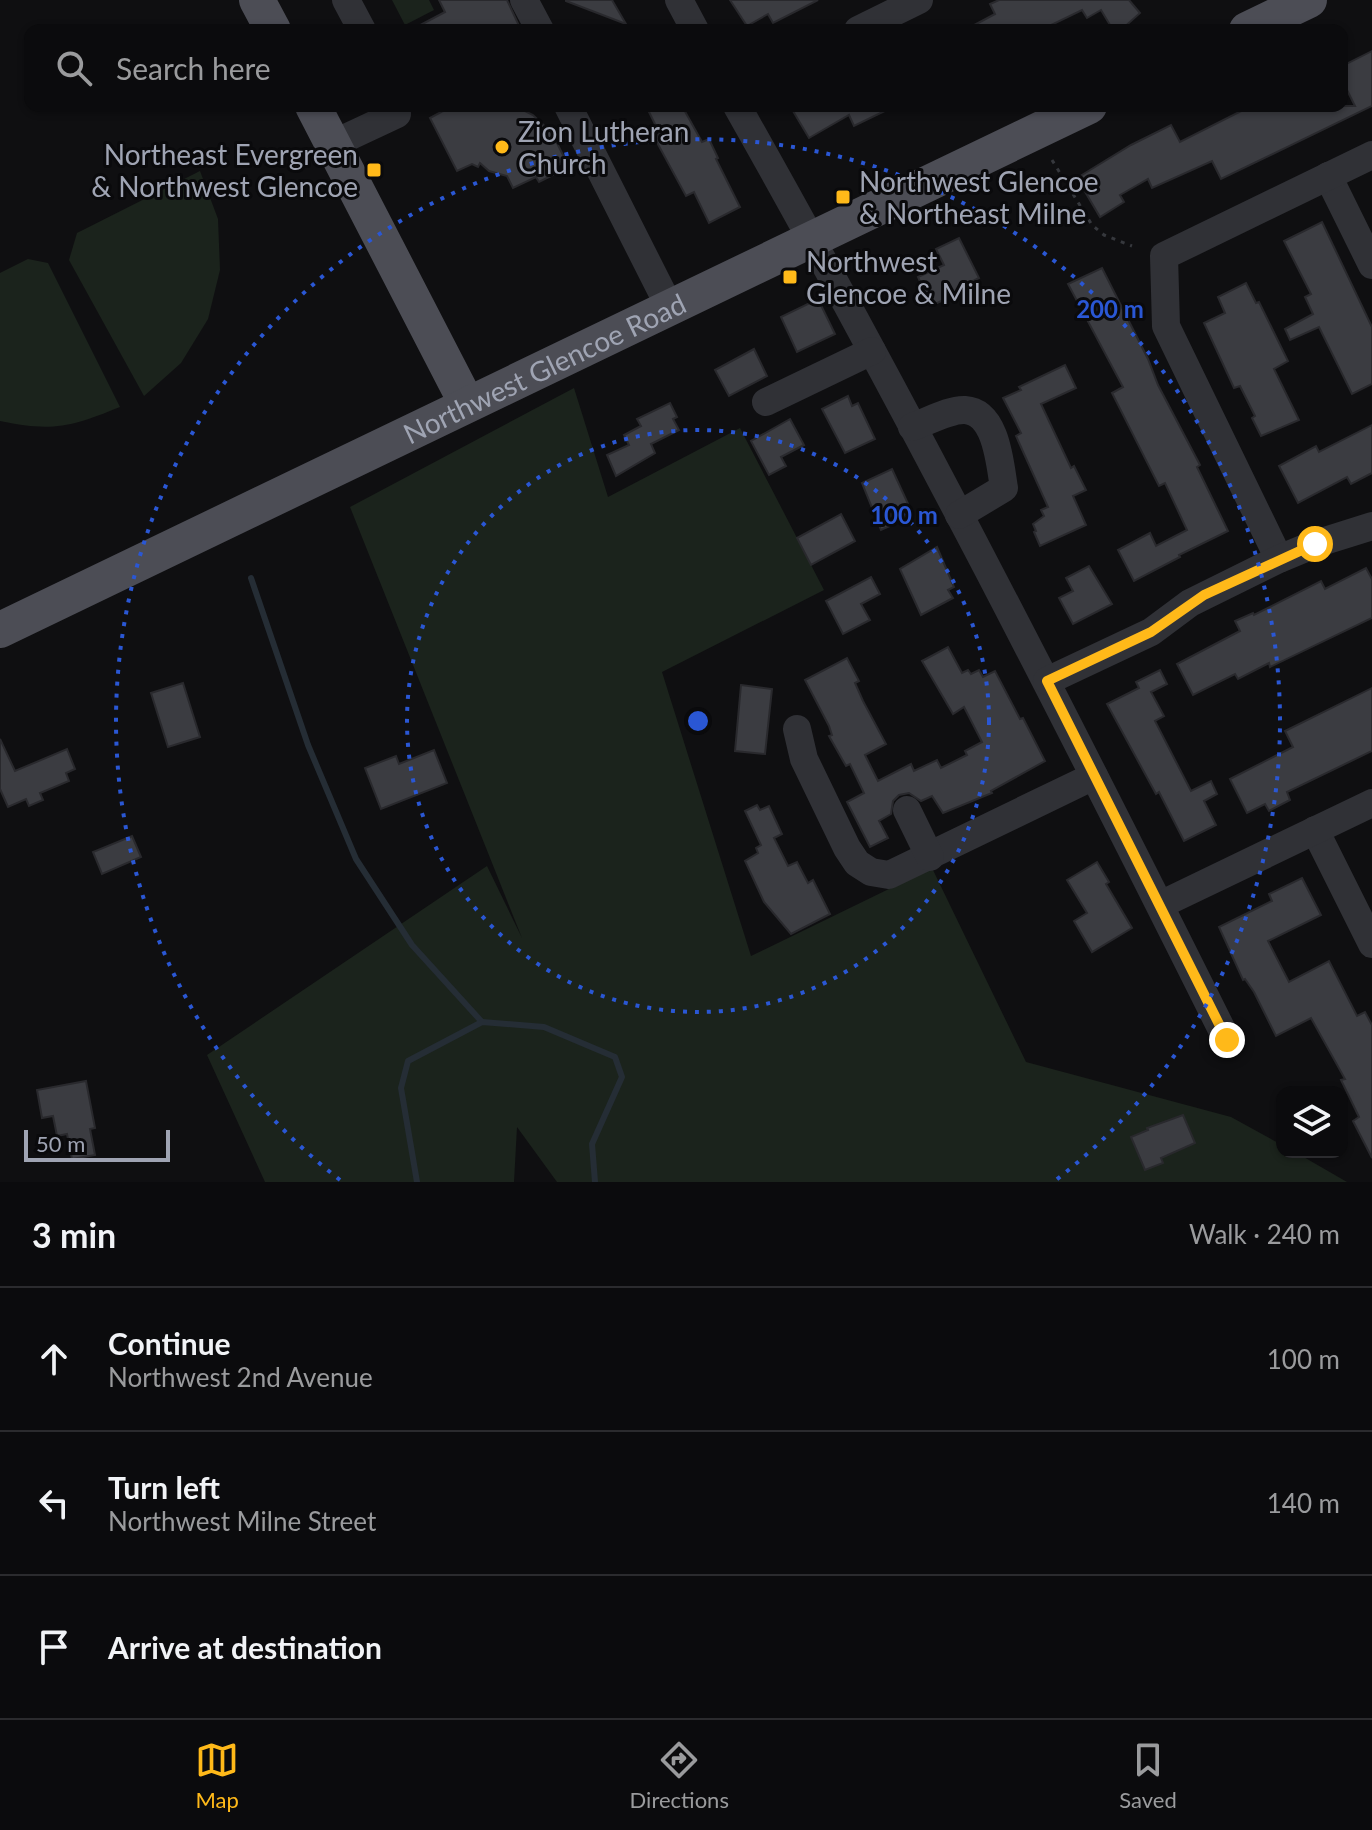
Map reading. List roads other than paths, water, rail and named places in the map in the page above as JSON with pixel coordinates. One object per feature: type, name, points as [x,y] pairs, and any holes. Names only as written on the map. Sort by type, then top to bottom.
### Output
[{"type":"main road","points":[[257,0],[270,24]]},
{"type":"main road","points":[[1259,24],[1309,0]]},
{"type":"main road","points":[[316,112],[467,404]]},
{"type":"main road","name":"Northwest Glencoe Road","points":[[0,630],[1077,112]]},
{"type":"street","points":[[346,0],[359,24]]},
{"type":"street","points":[[524,0],[537,24]]},
{"type":"street","points":[[679,0],[692,24]]},
{"type":"street","points":[[870,24],[919,0]]},
{"type":"street","points":[[571,112],[670,308]]},
{"type":"street","points":[[740,112],[812,239],[1047,681],[1227,1040]]},
{"type":"street","points":[[333,144],[398,117]]},
{"type":"street","points":[[1279,559],[1166,326],[1164,256],[1372,155]]},
{"type":"street","points":[[1328,176],[1372,265]]},
{"type":"street","points":[[766,402],[872,351]]},
{"type":"street","points":[[912,427],[963,409],[976,413],[989,426],[998,451],[1004,488],[959,515]]},
{"type":"street","points":[[1047,681],[1151,632],[1204,595],[1279,559],[1372,526]]},
{"type":"street","points":[[797,729],[804,759],[847,848],[857,863],[871,872],[889,875],[1094,776]]},
{"type":"street","points":[[1160,905],[1372,803]]},
{"type":"street","points":[[907,810],[930,857]]},
{"type":"street","points":[[1315,830],[1371,941]]},
{"type":"waterway","points":[[251,578],[308,745],[356,859],[412,945],[482,1022]]},
{"type":"waterway","points":[[417,1182],[401,1088],[408,1061],[482,1022],[544,1027],[615,1057],[622,1077],[592,1144],[595,1182]]},
{"type":"place","name":"Zion Lutheran Church","points":[[502,147]]},
{"type":"place","name":"Northeast Evergreen & Northwest Glencoe","points":[[374,170]]},
{"type":"place","name":"Northwest Glencoe & Northeast Milne","points":[[843,197]]},
{"type":"place","name":"Northwest Glencoe & Milne","points":[[790,277]]}]
